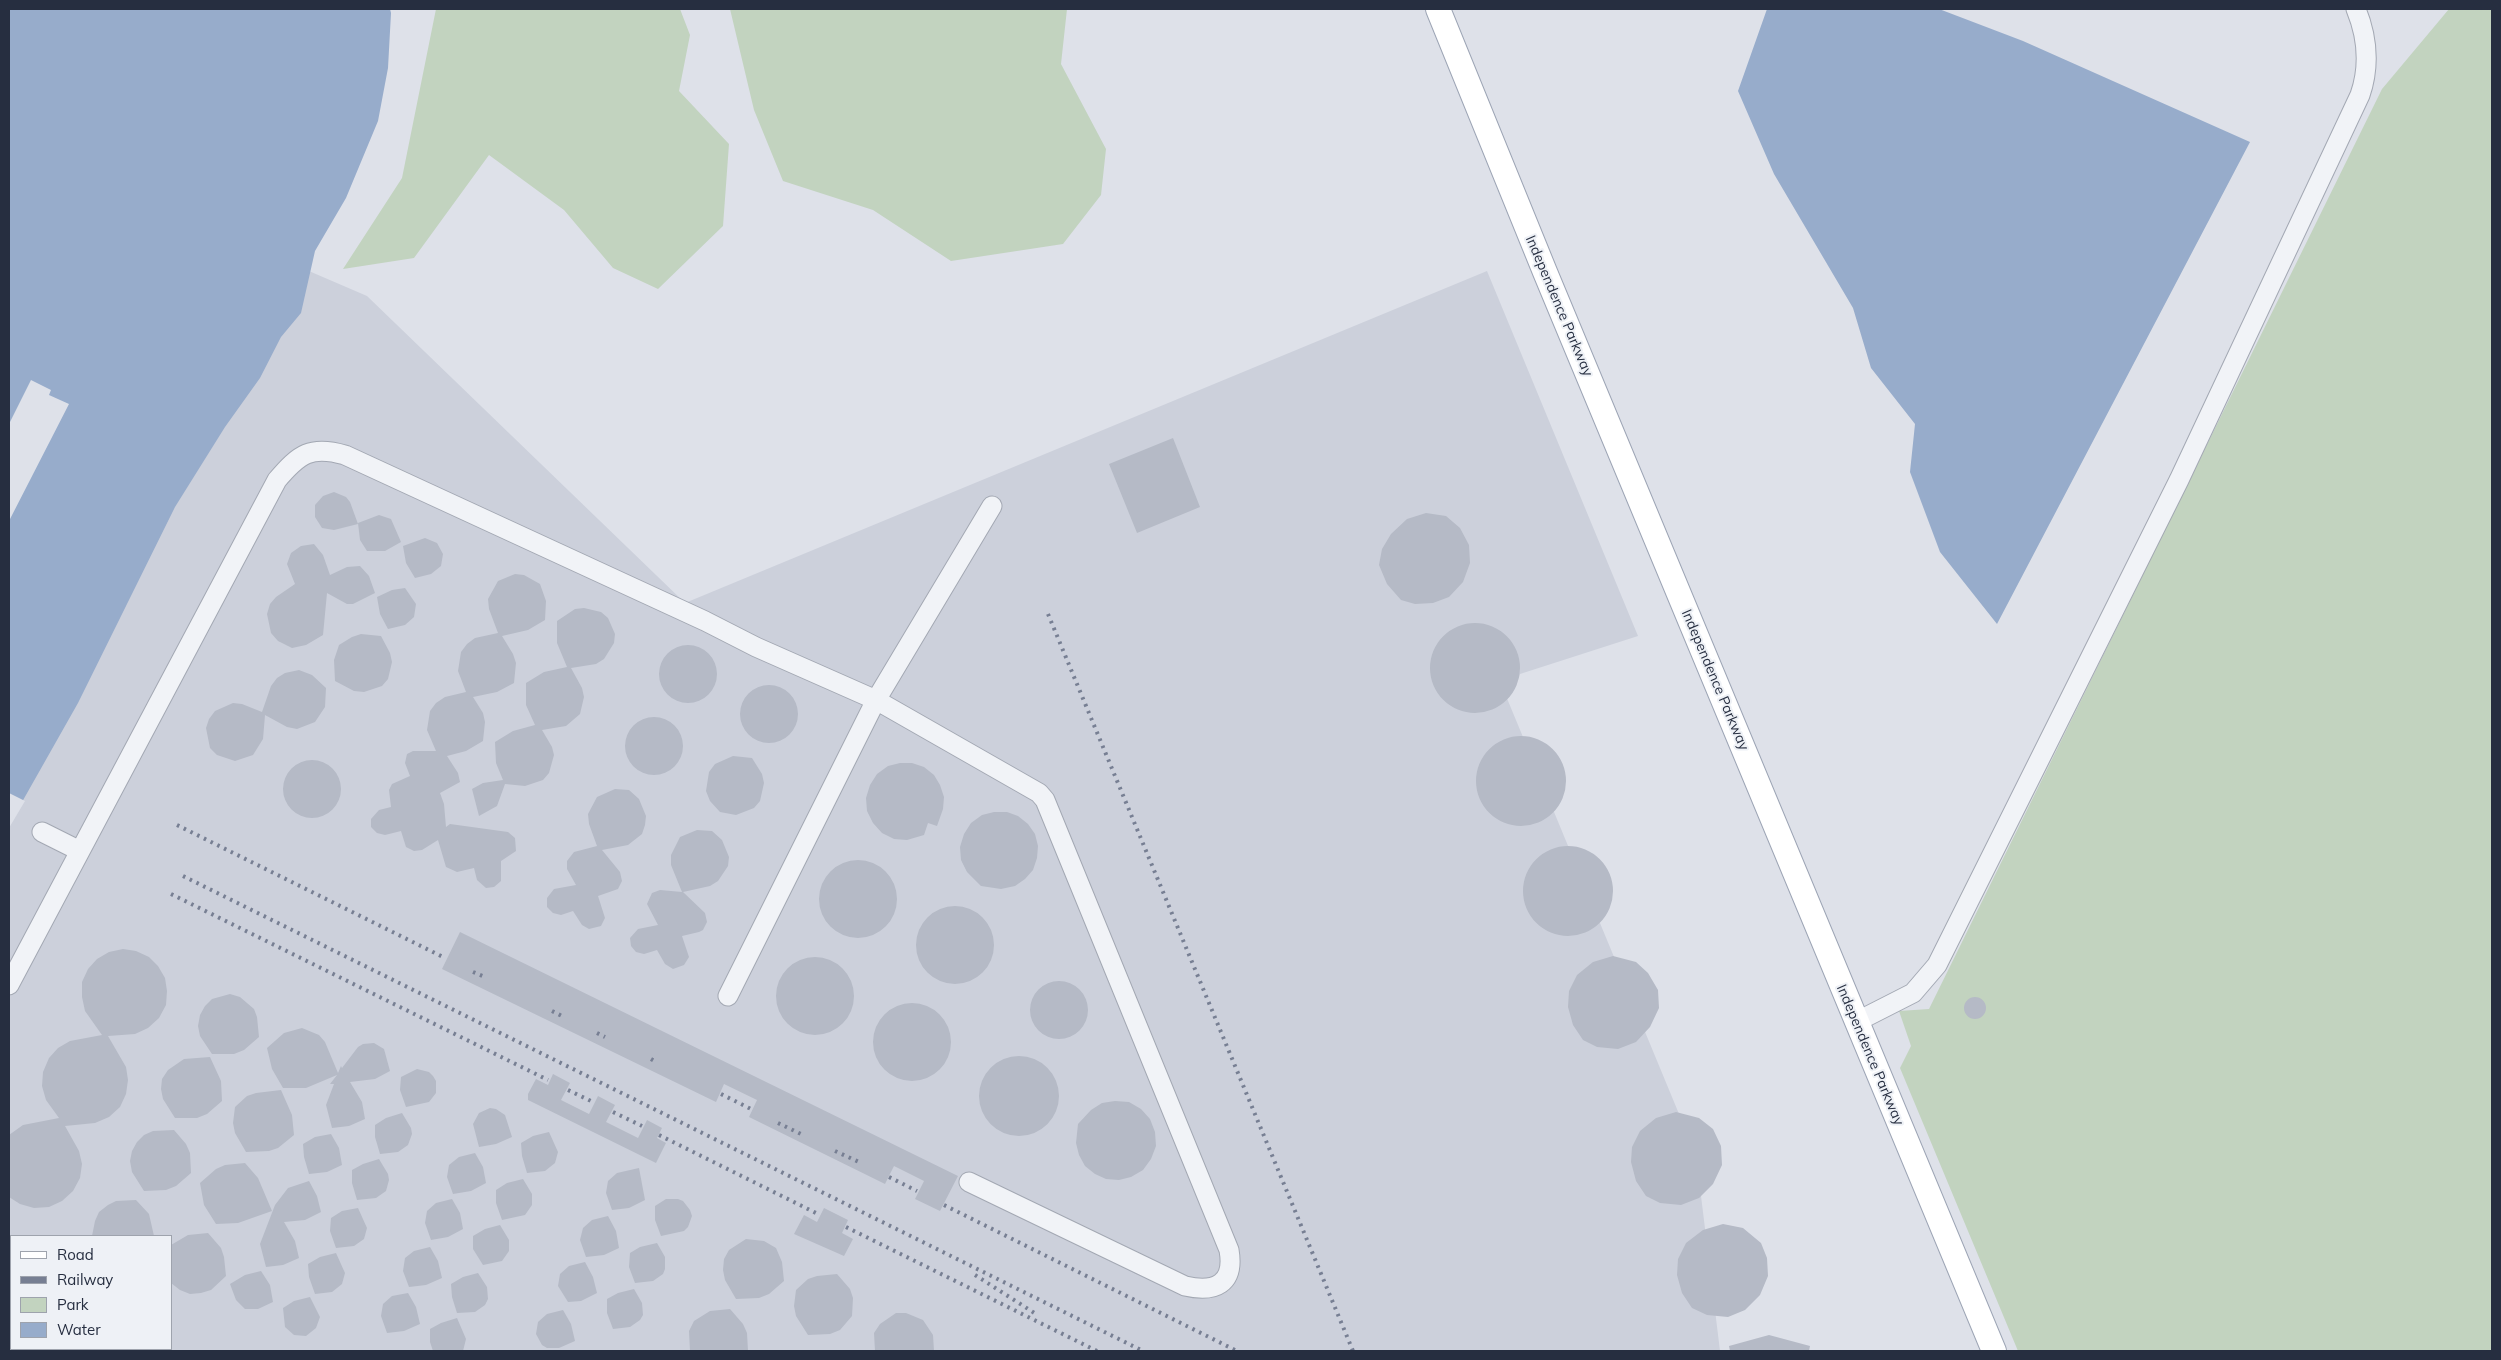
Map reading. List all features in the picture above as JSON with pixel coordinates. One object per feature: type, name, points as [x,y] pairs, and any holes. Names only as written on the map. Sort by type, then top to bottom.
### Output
[{"type":"main road","name":"Independence Parkway","points":[[1438,9],[1856,1022],[1994,1351]]},
{"type":"street","points":[[1856,1022],[1913,993],[1937,965],[2175,488],[2360,95],[2366,75],[2366,51],[2361,22],[2356,9]]},
{"type":"street","points":[[9,985],[277,480],[288,467],[313,451],[326,450],[345,455],[705,621],[756,647],[876,700],[1039,793],[1045,800],[1229,1250],[1232,1264],[1229,1275],[1222,1283],[1211,1288],[1198,1289],[1185,1286],[969,1182]]},
{"type":"street","points":[[728,996],[876,700],[992,506]]},
{"type":"street","points":[[42,832],[80,851]]},
{"type":"shaded area","points":[[9,142],[367,296],[685,603],[1487,271],[1638,636],[1520,674],[1512,693],[1506,696],[1696,1155],[1720,1351],[9,1351]]},
{"type":"green space","points":[[436,9],[680,9],[690,35],[679,91],[729,144],[723,226],[658,289],[613,268],[564,210],[489,155],[414,258],[343,269],[402,178]]},
{"type":"green space","points":[[730,9],[1067,9],[1061,64],[1106,149],[1101,195],[1063,244],[951,261],[873,210],[783,181],[754,110]]},
{"type":"green space","points":[[2449,9],[2492,9],[2492,1351],[2018,1351],[1900,1068],[1911,1046],[1899,1011],[1929,1009],[2382,89]]},
{"type":"water","points":[[9,9],[390,9],[391,13],[388,68],[378,121],[346,198],[315,251],[301,313],[281,337],[260,378],[225,427],[175,507],[78,703],[9,825]]},
{"type":"water","points":[[1767,9],[1939,9],[2023,41],[2250,142],[1997,624],[1940,552],[1910,472],[1915,424],[1871,368],[1853,308],[1774,174],[1738,91]]},
{"type":"pier","points":[[31,380],[51,390],[49,395],[69,404],[9,521],[9,424]]},
{"type":"pier","points":[[9,793],[25,801],[9,828]]},
{"type":"building","points":[[1173,438],[1200,507],[1137,533],[1109,464]]},
{"type":"building","points":[[334,492],[346,497],[350,502],[358,524],[334,530],[322,528],[315,517],[315,505],[323,496]]},
{"type":"building","points":[[1426,513],[1446,516],[1460,528],[1469,545],[1470,563],[1463,582],[1449,597],[1433,603],[1415,604],[1401,600],[1387,584],[1379,565],[1382,549],[1391,534],[1407,519]]},
{"type":"building","points":[[379,515],[391,519],[401,542],[385,551],[367,551],[360,540],[358,523]]},
{"type":"building","points":[[425,538],[437,543],[443,554],[441,566],[431,574],[415,578],[406,563],[403,546]]},
{"type":"building","points":[[314,544],[323,555],[330,575],[347,567],[360,566],[369,576],[375,593],[353,604],[347,604],[327,593],[323,635],[306,645],[292,648],[278,641],[271,633],[267,614],[270,604],[276,597],[295,584],[287,564],[291,553],[301,546]]},
{"type":"building","points":[[515,574],[524,575],[540,584],[546,601],[545,620],[528,630],[502,636],[516,663],[514,683],[497,692],[473,697],[483,713],[485,722],[483,741],[466,751],[447,756],[458,773],[460,782],[440,793],[444,804],[446,827],[450,824],[508,832],[515,838],[516,851],[501,861],[501,881],[494,887],[486,888],[477,880],[474,868],[457,872],[446,867],[438,840],[422,850],[414,851],[406,847],[401,831],[385,835],[377,833],[371,827],[371,819],[379,810],[391,807],[389,790],[392,784],[410,776],[405,763],[407,754],[413,751],[436,751],[427,730],[430,711],[436,703],[445,697],[466,692],[458,671],[461,652],[475,638],[498,633],[489,609],[488,599],[498,581]]},
{"type":"building","points":[[405,588],[416,604],[414,617],[405,625],[388,629],[380,614],[377,597],[392,590]]},
{"type":"building","points":[[584,608],[601,612],[608,618],[615,634],[614,643],[604,659],[596,664],[571,668],[582,688],[584,697],[580,714],[566,726],[542,730],[552,747],[554,755],[549,773],[543,780],[525,786],[505,784],[497,806],[479,816],[472,789],[483,783],[503,780],[496,763],[495,742],[513,731],[535,725],[526,705],[526,683],[544,672],[567,667],[557,643],[557,621],[575,609]]},
{"type":"building","points":[[1466,623],[1484,623],[1500,630],[1513,643],[1520,659],[1520,677],[1513,693],[1500,706],[1484,713],[1466,713],[1450,706],[1437,693],[1430,677],[1430,659],[1437,643],[1450,630]]},
{"type":"building","points":[[361,634],[381,636],[390,653],[392,662],[388,679],[382,686],[364,692],[354,691],[335,681],[334,660],[339,645]]},
{"type":"building","points":[[688,645],[699,647],[712,658],[717,674],[715,685],[704,698],[688,703],[677,701],[664,690],[659,674],[661,663],[672,650]]},
{"type":"building","points":[[299,670],[312,675],[326,688],[325,707],[315,722],[297,729],[287,727],[265,715],[263,739],[253,755],[235,761],[217,755],[210,748],[206,728],[209,719],[215,711],[233,703],[242,704],[262,712],[271,686],[277,678],[285,673]]},
{"type":"building","points":[[769,685],[780,687],[793,698],[798,714],[796,725],[785,738],[769,743],[758,741],[745,730],[740,714],[742,703],[753,690]]},
{"type":"building","points":[[654,717],[665,719],[675,725],[681,735],[683,746],[681,757],[675,767],[665,773],[654,775],[643,773],[633,767],[627,757],[625,746],[627,735],[633,725],[643,719]]},
{"type":"building","points":[[1512,736],[1530,736],[1546,743],[1559,756],[1566,772],[1566,790],[1559,806],[1546,819],[1530,826],[1512,826],[1496,819],[1483,806],[1476,790],[1476,772],[1483,756],[1496,743]]},
{"type":"building","points":[[733,756],[752,758],[762,774],[764,783],[760,801],[754,808],[736,815],[720,812],[710,801],[706,791],[709,772],[715,764]]},
{"type":"building","points":[[312,760],[323,762],[336,773],[341,789],[339,800],[328,813],[312,818],[301,816],[288,805],[283,789],[285,778],[296,765]]},
{"type":"building","points":[[912,763],[924,767],[934,775],[944,797],[943,809],[937,826],[928,823],[924,835],[907,840],[894,839],[882,833],[873,823],[867,811],[866,798],[870,785],[877,774],[888,766]]},
{"type":"building","points":[[615,789],[629,790],[639,799],[646,816],[645,825],[642,834],[628,845],[602,850],[620,872],[622,881],[618,889],[598,896],[605,918],[601,926],[589,929],[582,925],[573,911],[561,915],[553,913],[547,907],[547,898],[554,889],[576,885],[567,869],[567,861],[574,852],[597,846],[589,824],[588,814],[597,797]]},
{"type":"building","points":[[994,812],[1007,812],[1018,816],[1028,824],[1035,834],[1038,846],[1033,870],[1015,886],[1001,889],[981,886],[967,872],[961,860],[960,847],[964,834],[971,823],[982,815]]},
{"type":"building","points":[[697,830],[712,831],[722,840],[729,857],[728,866],[718,881],[710,886],[683,892],[705,913],[707,922],[703,930],[682,936],[689,957],[684,965],[673,969],[665,964],[657,950],[644,954],[636,952],[631,946],[630,938],[638,929],[658,925],[647,904],[652,893],[660,890],[682,892],[671,865],[671,855],[680,837]]},
{"type":"building","points":[[1568,846],[1585,849],[1600,859],[1610,874],[1613,891],[1610,908],[1600,923],[1585,933],[1568,936],[1551,933],[1536,923],[1526,908],[1523,891],[1526,874],[1536,859],[1551,849]]},
{"type":"building","points":[[858,860],[873,863],[885,872],[894,884],[897,899],[894,914],[885,926],[873,935],[858,938],[843,935],[831,926],[822,914],[819,899],[822,884],[831,872],[843,863]]},
{"type":"building","points":[[955,906],[970,909],[982,918],[991,930],[994,945],[991,960],[982,972],[970,981],[955,984],[940,981],[928,972],[919,960],[916,945],[919,930],[928,918],[940,909]]},
{"type":"building","points":[[460,932],[958,1176],[940,1211],[915,1199],[924,1181],[894,1166],[885,1184],[749,1117],[757,1100],[724,1084],[716,1102],[442,969]]},
{"type":"building","points":[[123,949],[136,951],[149,957],[158,966],[165,978],[167,991],[166,1005],[159,1018],[148,1028],[135,1034],[108,1036],[126,1067],[128,1080],[126,1094],[120,1107],[109,1117],[95,1123],[65,1126],[79,1151],[82,1164],[80,1178],[73,1191],[62,1201],[49,1207],[34,1208],[20,1204],[9,1197],[9,1135],[23,1125],[59,1118],[46,1100],[42,1086],[43,1072],[49,1058],[58,1048],[70,1041],[102,1035],[85,1011],[82,997],[82,982],[88,969],[97,959],[109,952]]},
{"type":"building","points":[[1613,956],[1636,962],[1648,973],[1658,990],[1659,1008],[1650,1027],[1636,1042],[1618,1049],[1597,1047],[1583,1040],[1573,1025],[1568,1007],[1569,991],[1577,975],[1593,962]]},
{"type":"building","points":[[815,957],[830,960],[842,969],[851,981],[854,996],[851,1011],[842,1023],[830,1032],[815,1035],[800,1032],[788,1023],[779,1011],[776,996],[779,981],[788,969],[800,960]]},
{"type":"building","points":[[1053,981],[1065,981],[1080,989],[1088,1004],[1088,1016],[1080,1031],[1065,1039],[1053,1039],[1038,1031],[1030,1016],[1030,1004],[1038,989]]},
{"type":"building","points":[[230,994],[240,997],[254,1009],[257,1017],[259,1037],[244,1050],[234,1054],[212,1054],[200,1036],[198,1026],[200,1015],[212,999]]},
{"type":"building","points":[[1975,997],[1983,1000],[1986,1008],[1983,1016],[1975,1019],[1967,1016],[1964,1008],[1967,1000]]},
{"type":"building","points":[[912,1003],[927,1006],[939,1015],[948,1027],[951,1042],[948,1057],[939,1069],[927,1078],[912,1081],[897,1078],[885,1069],[876,1057],[873,1042],[876,1027],[885,1015],[897,1006]]},
{"type":"building","points":[[302,1028],[319,1035],[325,1042],[338,1073],[341,1066],[342,1068],[358,1047],[363,1044],[374,1043],[384,1049],[390,1071],[375,1079],[350,1082],[362,1102],[365,1119],[349,1126],[332,1128],[326,1105],[334,1084],[330,1084],[337,1075],[306,1088],[283,1088],[272,1069],[267,1048],[284,1033]]},
{"type":"building","points":[[1019,1056],[1034,1059],[1047,1068],[1056,1081],[1059,1096],[1056,1111],[1047,1124],[1034,1133],[1019,1136],[1004,1133],[991,1124],[982,1111],[979,1096],[982,1081],[991,1068],[1004,1059]]},
{"type":"building","points":[[210,1057],[221,1081],[222,1101],[207,1114],[197,1118],[175,1118],[163,1099],[162,1079],[168,1070],[184,1059]]},
{"type":"building","points":[[417,1069],[429,1072],[433,1076],[436,1081],[436,1093],[429,1102],[406,1107],[400,1090],[401,1077]]},
{"type":"building","points":[[553,1074],[570,1083],[561,1100],[589,1114],[598,1096],[615,1105],[606,1122],[638,1138],[647,1120],[662,1128],[657,1138],[666,1143],[656,1163],[528,1100],[528,1094],[536,1079],[548,1085]]},
{"type":"building","points":[[281,1090],[292,1115],[294,1135],[278,1148],[269,1151],[246,1152],[235,1133],[233,1123],[235,1107],[247,1096]]},
{"type":"building","points":[[1115,1101],[1129,1102],[1141,1109],[1150,1119],[1155,1132],[1156,1146],[1151,1159],[1143,1170],[1131,1177],[1119,1180],[1106,1179],[1095,1174],[1085,1166],[1079,1155],[1076,1143],[1078,1124],[1091,1110],[1102,1103]]},
{"type":"building","points":[[490,1108],[496,1109],[505,1115],[512,1137],[496,1144],[479,1147],[473,1124],[479,1113]]},
{"type":"building","points":[[1676,1112],[1699,1118],[1713,1129],[1721,1146],[1722,1165],[1713,1184],[1699,1198],[1681,1205],[1660,1203],[1646,1196],[1636,1181],[1631,1162],[1632,1147],[1640,1131],[1656,1118]]},
{"type":"building","points":[[402,1113],[411,1128],[412,1134],[408,1145],[398,1152],[380,1154],[375,1137],[375,1125],[386,1118]]},
{"type":"building","points":[[174,1130],[186,1144],[190,1153],[191,1173],[176,1186],[166,1190],[144,1191],[132,1172],[130,1161],[132,1151],[144,1135],[153,1131]]},
{"type":"building","points":[[549,1132],[558,1152],[555,1163],[545,1171],[527,1173],[522,1156],[521,1143],[533,1136]]},
{"type":"building","points":[[331,1134],[339,1148],[342,1165],[327,1172],[309,1174],[304,1157],[303,1144],[315,1137]]},
{"type":"building","points":[[475,1153],[483,1167],[486,1183],[471,1191],[453,1194],[447,1177],[449,1165],[459,1157]]},
{"type":"building","points":[[379,1159],[388,1174],[389,1180],[386,1191],[376,1198],[357,1200],[352,1183],[352,1170]]},
{"type":"building","points":[[245,1163],[258,1178],[272,1211],[238,1223],[216,1224],[204,1205],[200,1183],[216,1169],[225,1165]]},
{"type":"building","points":[[639,1168],[645,1200],[629,1208],[612,1210],[606,1193],[608,1181],[617,1173]]},
{"type":"building","points":[[523,1179],[532,1194],[532,1205],[525,1215],[502,1220],[496,1203],[496,1190],[507,1183]]},
{"type":"building","points":[[309,1181],[317,1196],[321,1212],[305,1220],[284,1222],[295,1241],[299,1258],[283,1265],[266,1267],[260,1244],[275,1205],[288,1188]]},
{"type":"building","points":[[452,1199],[460,1213],[463,1229],[448,1237],[431,1240],[425,1223],[427,1211],[436,1203]]},
{"type":"building","points":[[666,1199],[683,1201],[692,1216],[688,1227],[684,1231],[661,1236],[655,1220],[655,1206]]},
{"type":"building","points":[[136,1200],[149,1214],[154,1235],[92,1235],[99,1212],[116,1201]]},
{"type":"building","points":[[358,1208],[367,1228],[364,1239],[354,1246],[336,1248],[330,1231],[331,1218],[342,1211]]},
{"type":"building","points":[[824,1208],[848,1220],[842,1233],[853,1239],[844,1256],[794,1234],[804,1215],[817,1222]]},
{"type":"building","points":[[608,1216],[616,1231],[619,1248],[604,1255],[586,1257],[580,1240],[583,1228],[592,1220]]},
{"type":"building","points":[[1723,1224],[1743,1228],[1761,1243],[1767,1258],[1768,1276],[1760,1295],[1745,1310],[1728,1317],[1707,1315],[1692,1308],[1682,1293],[1677,1275],[1678,1259],[1686,1243],[1703,1230]]},
{"type":"building","points":[[500,1225],[509,1240],[509,1251],[502,1261],[483,1265],[473,1249],[473,1236],[485,1229]]},
{"type":"building","points":[[208,1233],[221,1248],[226,1276],[211,1290],[190,1294],[172,1284],[172,1244],[188,1235]]},
{"type":"building","points":[[746,1239],[764,1241],[776,1248],[782,1262],[784,1281],[769,1294],[759,1298],[736,1299],[725,1280],[723,1270],[724,1259],[729,1250]]},
{"type":"building","points":[[657,1243],[665,1257],[663,1274],[653,1281],[635,1283],[629,1267],[630,1253],[640,1247]]},
{"type":"building","points":[[430,1247],[438,1261],[442,1278],[426,1285],[409,1287],[403,1271],[405,1258],[414,1251]]},
{"type":"building","points":[[336,1253],[345,1273],[342,1284],[332,1292],[315,1294],[309,1277],[308,1264],[320,1257]]},
{"type":"building","points":[[585,1262],[593,1277],[597,1293],[581,1301],[568,1302],[558,1286],[560,1274],[569,1266]]},
{"type":"building","points":[[261,1271],[270,1285],[273,1302],[258,1309],[245,1309],[236,1300],[230,1284],[245,1275]]},
{"type":"building","points":[[478,1273],[487,1287],[488,1299],[485,1305],[475,1312],[457,1313],[452,1297],[451,1284],[463,1277]]},
{"type":"building","points":[[837,1274],[850,1289],[853,1298],[852,1316],[840,1330],[830,1334],[808,1335],[796,1316],[794,1306],[796,1290],[808,1279]]},
{"type":"building","points":[[634,1289],[642,1303],[643,1315],[640,1320],[630,1327],[613,1329],[607,1313],[607,1299],[618,1293]]},
{"type":"building","points":[[408,1293],[416,1307],[420,1324],[404,1331],[387,1333],[381,1316],[383,1304],[392,1296]]},
{"type":"building","points":[[310,1297],[320,1317],[316,1328],[306,1336],[294,1335],[285,1327],[283,1308],[294,1301]]},
{"type":"building","points":[[730,1309],[743,1324],[747,1333],[748,1351],[690,1351],[689,1331],[694,1321],[710,1311]]},
{"type":"building","points":[[563,1310],[571,1324],[575,1341],[559,1348],[547,1348],[542,1345],[536,1334],[538,1322],[547,1314]]},
{"type":"building","points":[[896,1313],[906,1313],[923,1320],[933,1335],[934,1351],[875,1351],[874,1333],[880,1324]]},
{"type":"building","points":[[457,1318],[466,1339],[463,1351],[433,1351],[430,1342],[430,1329]]},
{"type":"building","points":[[1769,1335],[1810,1346],[1809,1351],[1730,1351],[1729,1346]]},
{"type":"railway","points":[[1048,614],[1353,1351]]},
{"type":"railway","points":[[177,825],[445,958]]},
{"type":"railway","points":[[183,876],[1143,1351]]},
{"type":"railway","points":[[171,894],[548,1080]]},
{"type":"railway","points":[[473,972],[485,977]]},
{"type":"railway","points":[[552,1011],[562,1016]]},
{"type":"railway","points":[[597,1033],[605,1037]]},
{"type":"railway","points":[[651,1059],[656,1062]]},
{"type":"railway","points":[[568,1090],[593,1102]]},
{"type":"railway","points":[[721,1094],[751,1109]]},
{"type":"railway","points":[[613,1112],[642,1126]]},
{"type":"railway","points":[[778,1123],[801,1134]]},
{"type":"railway","points":[[659,1135],[818,1214]]},
{"type":"railway","points":[[835,1151],[859,1162]]},
{"type":"railway","points":[[889,1177],[917,1191]]},
{"type":"railway","points":[[944,1205],[1237,1351]]},
{"type":"railway","points":[[846,1227],[1097,1351]]},
{"type":"railway","points":[[975,1275],[1036,1314]]}]
